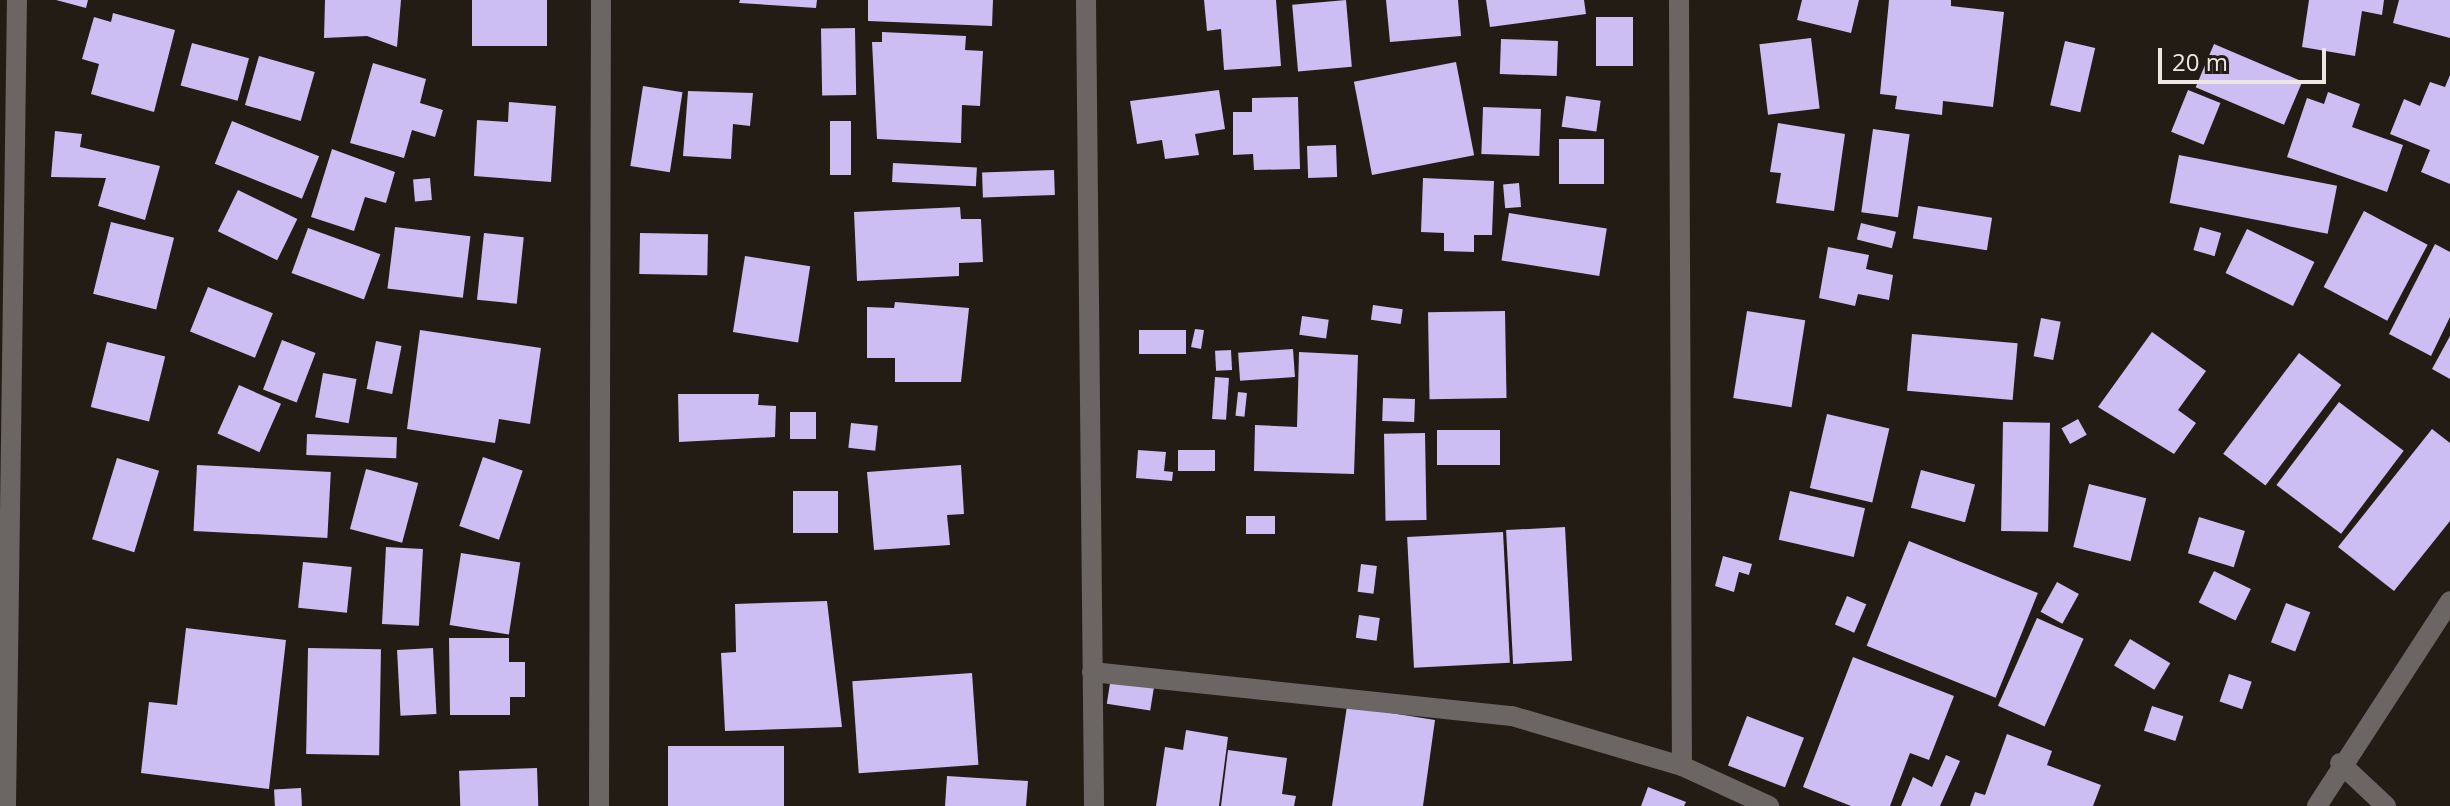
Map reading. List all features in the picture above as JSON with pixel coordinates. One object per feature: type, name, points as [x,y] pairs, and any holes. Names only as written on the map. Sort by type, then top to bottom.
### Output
[{"type":"street","points":[[6,806],[17,0]]},
{"type":"street","points":[[599,806],[601,0]]},
{"type":"street","points":[[1086,0],[1094,806]]},
{"type":"street","points":[[1679,0],[1682,766]]},
{"type":"street","points":[[2317,806],[2340,763],[2450,601]]},
{"type":"street","points":[[1092,672],[1512,716],[1682,766],[1769,806]]},
{"type":"street","points":[[2340,763],[2386,806]]},
{"type":"building","points":[[56,0],[88,0],[86,8]]},
{"type":"building","points":[[325,0],[401,0],[397,47],[367,36],[324,38]]},
{"type":"building","points":[[472,0],[547,0],[547,46],[472,46]]},
{"type":"building","points":[[740,0],[817,0],[816,8],[739,3]]},
{"type":"building","points":[[868,0],[993,0],[992,26],[868,21]]},
{"type":"building","points":[[1204,0],[1276,0],[1281,66],[1224,70],[1221,29],[1207,31]]},
{"type":"building","points":[[1346,0],[1352,67],[1298,71],[1292,5]]},
{"type":"building","points":[[1386,0],[1458,0],[1461,36],[1390,42]]},
{"type":"building","points":[[1486,0],[1584,0],[1586,14],[1490,27]]},
{"type":"building","points":[[1802,0],[1859,0],[1851,33],[1797,20]]},
{"type":"building","points":[[1889,0],[1951,0],[1951,6],[2004,12],[1993,107],[1943,101],[1942,115],[1895,109],[1897,96],[1880,94]]},
{"type":"building","points":[[2309,0],[2384,0],[2382,15],[2362,11],[2355,56],[2302,47]]},
{"type":"building","points":[[2399,0],[2450,0],[2450,38],[2393,23]]},
{"type":"building","points":[[113,13],[175,30],[154,112],[91,94],[99,64],[82,59],[94,17],[111,22]]},
{"type":"building","points":[[1596,17],[1633,17],[1633,66],[1596,66]]},
{"type":"building","points":[[855,28],[856,95],[822,96],[821,29]]},
{"type":"building","points":[[882,32],[966,36],[965,50],[983,51],[980,106],[962,105],[961,143],[877,139],[872,42],[882,42]]},
{"type":"building","points":[[1811,38],[1820,108],[1768,115],[1759,44]]},
{"type":"building","points":[[1501,39],[1558,41],[1557,76],[1500,74]]},
{"type":"building","points":[[2065,41],[2095,48],[2080,112],[2050,105]]},
{"type":"building","points":[[192,43],[249,58],[238,101],[181,86]]},
{"type":"building","points":[[2214,44],[2302,82],[2284,125],[2196,87]]},
{"type":"building","points":[[259,56],[315,72],[301,121],[245,105]]},
{"type":"building","points":[[1456,62],[1474,155],[1372,175],[1354,82]]},
{"type":"building","points":[[373,63],[426,79],[420,103],[443,110],[435,137],[412,130],[404,158],[350,143]]},
{"type":"building","points":[[2450,75],[2450,184],[2421,172],[2430,150],[2390,134],[2404,99],[2420,106],[2430,82],[2445,87]]},
{"type":"building","points":[[643,86],[683,92],[670,172],[630,166]]},
{"type":"building","points":[[1219,90],[1225,129],[1195,134],[1199,155],[1165,159],[1162,140],[1137,144],[1130,101]]},
{"type":"building","points":[[2188,90],[2220,103],[2204,145],[2171,132]]},
{"type":"building","points":[[688,91],[753,93],[750,126],[733,124],[731,159],[683,156]]},
{"type":"building","points":[[2328,92],[2360,104],[2352,127],[2403,145],[2387,192],[2287,157],[2307,98],[2324,104]]},
{"type":"building","points":[[1566,96],[1601,101],[1596,132],[1562,127]]},
{"type":"building","points":[[1298,97],[1300,169],[1254,170],[1253,154],[1233,155],[1233,112],[1252,112],[1252,98]]},
{"type":"building","points":[[509,102],[556,106],[551,182],[474,176],[477,120],[508,122]]},
{"type":"building","points":[[1483,107],[1541,109],[1539,156],[1481,154]]},
{"type":"building","points":[[232,121],[319,156],[302,199],[215,164]]},
{"type":"building","points":[[830,121],[851,121],[851,175],[830,175]]},
{"type":"building","points":[[1778,123],[1845,134],[1834,211],[1776,203],[1781,173],[1770,172]]},
{"type":"building","points":[[1873,129],[1910,134],[1898,217],[1861,212]]},
{"type":"building","points":[[55,131],[82,134],[80,147],[160,166],[145,220],[98,206],[106,178],[51,177]]},
{"type":"building","points":[[1559,139],[1604,139],[1604,184],[1559,184]]},
{"type":"building","points":[[1336,145],[1337,177],[1308,178],[1307,146]]},
{"type":"building","points":[[332,149],[395,172],[386,203],[365,197],[354,231],[311,217]]},
{"type":"building","points":[[2179,155],[2337,186],[2328,234],[2170,203]]},
{"type":"building","points":[[893,163],[977,167],[976,186],[892,182]]},
{"type":"building","points":[[1054,170],[1055,195],[983,197],[982,173]]},
{"type":"building","points":[[430,178],[432,200],[415,201],[413,179]]},
{"type":"building","points":[[1423,178],[1494,181],[1492,235],[1474,235],[1474,252],[1444,251],[1444,233],[1421,232]]},
{"type":"building","points":[[1519,183],[1521,207],[1505,208],[1503,184]]},
{"type":"building","points":[[238,190],[297,219],[277,260],[218,231]]},
{"type":"building","points":[[1918,206],[1992,218],[1987,250],[1913,239]]},
{"type":"building","points":[[960,207],[961,219],[981,219],[983,262],[959,263],[959,276],[857,281],[854,212]]},
{"type":"building","points":[[2364,211],[2428,245],[2387,321],[2324,287]]},
{"type":"building","points":[[1509,213],[1607,228],[1599,276],[1501,260]]},
{"type":"building","points":[[111,222],[174,238],[156,310],[93,294]]},
{"type":"building","points":[[1861,223],[1896,232],[1892,248],[1857,239]]},
{"type":"building","points":[[395,227],[470,236],[463,298],[387,289]]},
{"type":"building","points":[[2200,227],[2221,233],[2215,256],[2193,250]]},
{"type":"building","points":[[308,228],[380,254],[364,299],[292,273]]},
{"type":"building","points":[[2247,229],[2314,262],[2293,306],[2226,273]]},
{"type":"building","points":[[484,233],[524,237],[517,304],[477,300]]},
{"type":"building","points":[[640,233],[708,234],[707,275],[639,274]]},
{"type":"building","points":[[2435,244],[2450,252],[2450,317],[2431,356],[2389,334]]},
{"type":"building","points":[[1828,247],[1869,255],[1866,269],[1893,275],[1889,300],[1858,294],[1855,306],[1819,298]]},
{"type":"building","points":[[745,256],[810,266],[798,342],[733,332]]},
{"type":"building","points":[[208,287],[273,313],[255,358],[190,332]]},
{"type":"building","points":[[895,302],[969,308],[961,382],[895,382],[895,358],[867,358],[867,307],[894,308]]},
{"type":"building","points":[[1373,305],[1403,309],[1401,324],[1371,320]]},
{"type":"building","points":[[1505,311],[1507,398],[1430,399],[1428,312]]},
{"type":"building","points":[[1747,311],[1805,320],[1792,407],[1733,398]]},
{"type":"building","points":[[1302,316],[1329,320],[1326,339],[1299,335]]},
{"type":"building","points":[[2041,318],[2061,322],[2053,360],[2034,356]]},
{"type":"building","points":[[1195,329],[1204,330],[1201,349],[1191,347]]},
{"type":"building","points":[[420,330],[541,348],[530,424],[499,419],[495,443],[407,429]]},
{"type":"building","points":[[1139,330],[1186,330],[1186,354],[1139,354]]},
{"type":"building","points":[[2152,332],[2206,371],[2178,410],[2196,423],[2174,454],[2098,407]]},
{"type":"building","points":[[1912,334],[2018,343],[2013,400],[1907,391]]},
{"type":"building","points":[[2450,336],[2450,379],[2432,369]]},
{"type":"building","points":[[282,340],[316,353],[297,402],[263,389]]},
{"type":"building","points":[[376,341],[402,346],[392,394],[367,389]]},
{"type":"building","points":[[107,342],[165,357],[149,422],[91,407]]},
{"type":"building","points":[[1293,349],[1295,377],[1240,381],[1238,353]]},
{"type":"building","points":[[1231,350],[1232,370],[1216,371],[1215,351]]},
{"type":"building","points":[[1299,352],[1358,355],[1354,474],[1254,471],[1255,425],[1297,427]]},
{"type":"building","points":[[2299,353],[2341,385],[2265,486],[2223,454]]},
{"type":"building","points":[[323,373],[356,379],[349,423],[315,417]]},
{"type":"building","points":[[1215,377],[1229,378],[1226,420],[1212,419]]},
{"type":"building","points":[[239,385],[281,404],[259,452],[217,433]]},
{"type":"building","points":[[1238,392],[1247,393],[1244,417],[1235,416]]},
{"type":"building","points":[[678,394],[759,394],[758,405],[776,406],[775,437],[679,442]]},
{"type":"building","points":[[1383,398],[1415,399],[1414,422],[1382,421]]},
{"type":"building","points":[[2339,402],[2404,451],[2341,534],[2276,485]]},
{"type":"building","points":[[790,412],[816,412],[816,439],[790,439]]},
{"type":"building","points":[[1827,414],[1889,428],[1872,502],[1810,488]]},
{"type":"building","points":[[2078,419],[2087,435],[2070,444],[2061,428]]},
{"type":"building","points":[[2003,422],[2050,423],[2048,532],[2001,531]]},
{"type":"building","points":[[851,423],[878,426],[875,451],[848,448]]},
{"type":"building","points":[[2432,429],[2450,443],[2450,521],[2394,591],[2338,547]]},
{"type":"building","points":[[1437,430],[1500,430],[1500,465],[1437,465]]},
{"type":"building","points":[[1425,433],[1427,520],[1386,521],[1384,434]]},
{"type":"building","points":[[307,434],[397,437],[396,458],[306,455]]},
{"type":"building","points":[[1138,450],[1166,452],[1164,471],[1173,472],[1172,481],[1136,478]]},
{"type":"building","points":[[1178,450],[1215,450],[1215,471],[1178,471]]},
{"type":"building","points":[[483,457],[523,471],[499,540],[459,526]]},
{"type":"building","points":[[117,458],[159,471],[134,552],[92,539]]},
{"type":"building","points":[[197,465],[331,472],[327,538],[194,531]]},
{"type":"building","points":[[961,465],[964,514],[947,515],[950,545],[874,550],[867,472]]},
{"type":"building","points":[[366,469],[418,483],[402,543],[350,529]]},
{"type":"building","points":[[1921,470],[1975,484],[1965,522],[1911,508]]},
{"type":"building","points":[[2089,484],[2146,498],[2131,561],[2073,547]]},
{"type":"building","points":[[793,491],[838,491],[838,533],[793,533]]},
{"type":"building","points":[[1790,491],[1865,508],[1854,557],[1779,540]]},
{"type":"building","points":[[1246,516],[1275,516],[1275,534],[1246,534]]},
{"type":"building","points":[[2199,517],[2245,531],[2234,567],[2188,553]]},
{"type":"building","points":[[1565,527],[1572,661],[1513,664],[1506,530]]},
{"type":"building","points":[[1503,532],[1510,663],[1414,668],[1407,537]]},
{"type":"building","points":[[1909,541],[2038,593],[1996,698],[1867,646]]},
{"type":"building","points":[[386,547],[423,549],[419,626],[382,624]]},
{"type":"building","points":[[461,553],[520,562],[509,634],[450,625]]},
{"type":"building","points":[[1723,556],[1752,564],[1749,575],[1739,572],[1734,592],[1715,586]]},
{"type":"building","points":[[303,562],[352,567],[347,613],[298,608]]},
{"type":"building","points":[[1361,564],[1377,566],[1373,594],[1358,592]]},
{"type":"building","points":[[2214,571],[2251,589],[2236,620],[2199,602]]},
{"type":"building","points":[[2057,582],[2079,594],[2062,624],[2041,612]]},
{"type":"building","points":[[1847,596],[1866,604],[1854,633],[1835,625]]},
{"type":"building","points":[[827,601],[842,727],[725,731],[721,653],[736,652],[735,604]]},
{"type":"building","points":[[2286,603],[2310,612],[2295,652],[2271,642]]},
{"type":"building","points":[[1359,615],[1380,618],[1377,641],[1356,638]]},
{"type":"building","points":[[2037,618],[2084,639],[2045,726],[1998,706]]},
{"type":"building","points":[[186,628],[286,640],[269,789],[141,773],[149,702],[177,705]]},
{"type":"building","points":[[449,638],[509,638],[509,662],[525,662],[525,697],[510,697],[510,715],[450,715]]},
{"type":"building","points":[[2130,639],[2170,663],[2154,690],[2114,666]]},
{"type":"building","points":[[308,648],[381,649],[379,755],[306,754]]},
{"type":"building","points":[[433,648],[436,714],[401,716],[397,650]]},
{"type":"building","points":[[1853,657],[1954,696],[1929,760],[1910,753],[1890,806],[1851,806],[1803,787]]},
{"type":"building","points":[[972,673],[978,765],[859,773],[852,681]]},
{"type":"building","points":[[2229,674],[2252,682],[2242,709],[2220,701]]},
{"type":"building","points":[[1111,677],[1154,684],[1150,711],[1107,704]]},
{"type":"building","points":[[1347,706],[1435,720],[1423,806],[1332,806]]},
{"type":"building","points":[[2152,706],[2183,716],[2175,741],[2144,731]]},
{"type":"building","points":[[1747,716],[1804,738],[1785,787],[1728,765]]},
{"type":"building","points":[[1186,730],[1228,737],[1219,806],[1156,806],[1165,747],[1183,750]]},
{"type":"building","points":[[2007,734],[2052,751],[2047,765],[2101,785],[2093,806],[1970,806],[1975,792],[1985,795]]},
{"type":"building","points":[[668,746],[784,746],[784,806],[668,806]]},
{"type":"building","points":[[1228,750],[1287,758],[1282,794],[1296,796],[1294,806],[1221,806]]},
{"type":"building","points":[[1946,755],[1960,761],[1940,806],[1901,806],[1913,777],[1932,787]]},
{"type":"building","points":[[537,768],[538,806],[460,806],[459,771]]},
{"type":"building","points":[[947,776],[1028,781],[1026,806],[945,806]]},
{"type":"building","points":[[1648,787],[1686,802],[1684,806],[1641,806]]},
{"type":"building","points":[[301,788],[302,806],[275,806],[274,789]]}]
